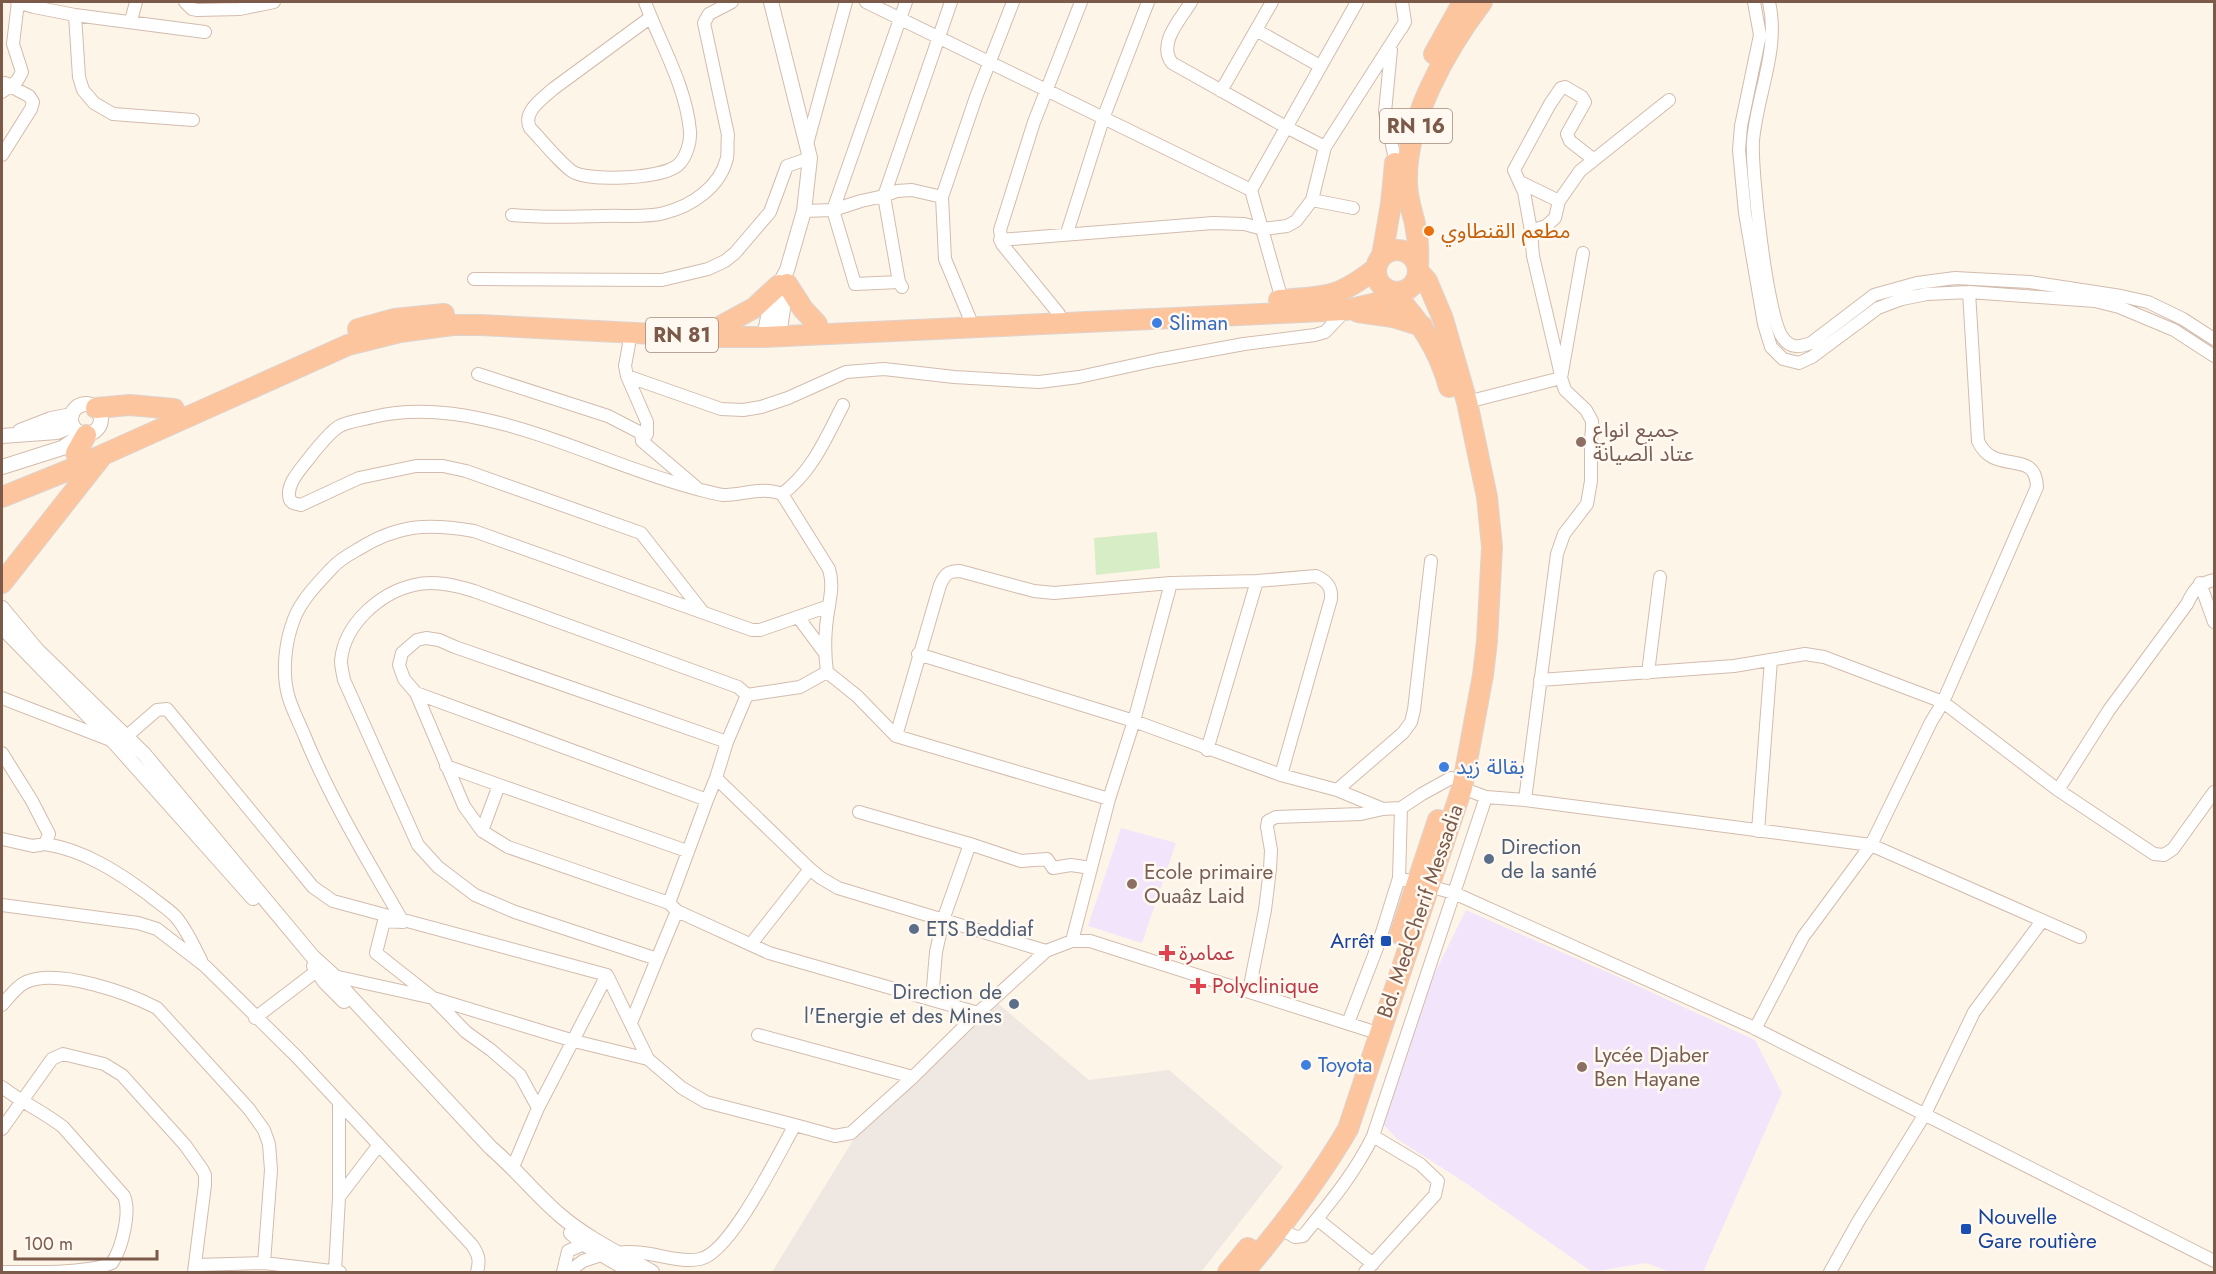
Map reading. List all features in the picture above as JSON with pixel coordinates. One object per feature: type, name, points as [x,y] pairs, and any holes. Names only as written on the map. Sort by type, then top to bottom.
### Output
[{"type":"highway","name":"RN 16","points":[[1379,262],[1401,165],[1409,104],[1463,2]]},
{"type":"highway","name":"RN 16","points":[[1401,165],[1408,159],[1416,122],[1424,102],[1457,40],[1482,2]]},
{"type":"highway","name":"RN 16","points":[[1401,165],[1407,183],[1419,247],[1419,269]]},
{"type":"highway","points":[[1394,250],[1401,250],[1412,256],[1419,269],[1418,279],[1411,288],[1400,293],[1392,292],[1379,282],[1379,262],[1394,250]]},
{"type":"highway","name":"RN 81","points":[[2,486],[318,343],[345,332],[394,319],[444,314],[773,330],[817,324],[1059,314],[1122,307],[1282,300],[1334,295],[1346,290],[1379,262]]},
{"type":"highway","name":"Bd. Med-Cherif Messadia","points":[[1228,1272],[1327,1145],[1338,1122],[1415,882],[1456,783],[1483,675],[1492,547],[1487,497],[1467,402],[1443,319],[1427,281],[1419,269]]},
{"type":"highway","points":[[721,326],[754,308],[784,280],[803,309],[817,324]]},
{"type":"highway","name":"RN 81","points":[[2,497],[102,455],[338,349],[375,337],[427,328],[480,325],[631,333],[1346,310],[1377,303],[1392,292]]},
{"type":"highway","name":"Bd. Med-Cherif Messadia","points":[[1392,292],[1407,306],[1422,326],[1443,366],[1467,464],[1479,526],[1481,585],[1478,628],[1456,783]]},
{"type":"highway","points":[[1346,310],[1393,317],[1422,326]]},
{"type":"highway","points":[[96,408],[130,405],[174,409]]},
{"type":"highway","points":[[76,453],[77,428]]},
{"type":"highway","points":[[2,583],[102,455]]},
{"type":"highway","name":"Bd. Med-Cherif Messadia","points":[[1250,1270],[1331,1159],[1348,1129],[1382,1024],[1415,882]]},
{"type":"street","points":[[4,86],[17,81],[22,72],[13,44],[18,2],[75,15],[205,32]]},
{"type":"street","points":[[131,21],[136,2]]},
{"type":"street","points":[[185,2],[192,9],[197,10],[240,9],[274,2]]},
{"type":"street","points":[[645,2],[678,82],[690,133],[686,153],[680,164],[654,175],[602,178],[573,172],[530,128],[527,123],[528,116],[539,101],[553,89],[651,17]]},
{"type":"street","points":[[512,215],[541,218],[662,214],[682,207],[707,191],[724,166],[728,135],[704,23],[709,14],[732,2]]},
{"type":"street","points":[[773,330],[784,280],[804,211],[808,151],[846,2]]},
{"type":"street","points":[[866,2],[1104,116],[1251,190]]},
{"type":"street","points":[[906,2],[833,210],[855,284],[900,284],[884,196],[951,2]]},
{"type":"street","points":[[970,319],[945,259],[942,197],[976,97],[1013,2]]},
{"type":"street","points":[[1059,314],[1000,240],[1000,223],[1047,89],[1081,2]]},
{"type":"street","points":[[1067,233],[1104,116],[1148,2]]},
{"type":"street","points":[[1191,2],[1169,39],[1167,57],[1180,68],[1325,147]]},
{"type":"street","points":[[1221,91],[1272,2]]},
{"type":"street","points":[[1282,300],[1251,190],[1357,2]]},
{"type":"street","points":[[1401,165],[1385,112],[1389,54],[1405,22],[1402,2]]},
{"type":"street","points":[[1754,2],[1760,35],[1740,126],[1739,150],[1750,248],[1764,324],[1772,347],[1783,359],[1799,363],[1812,357],[1864,317],[1878,308],[1902,299],[1927,294],[1969,292],[2095,301],[2119,307],[2174,330],[2214,356]]},
{"type":"street","points":[[1768,2],[1772,15],[1773,41],[1753,142],[1767,284],[1773,315],[1781,337],[1787,343],[1800,347],[1811,343],[1874,296],[1917,283],[1955,278],[2030,282],[2148,302],[2183,319],[2214,339]]},
{"type":"street","points":[[774,4],[808,151]]},
{"type":"street","points":[[75,15],[79,77],[83,90],[94,103],[113,114],[193,120]]},
{"type":"street","points":[[1000,240],[1214,223],[1244,224],[1263,229],[1287,226],[1296,221],[1312,200],[1325,147],[1405,22]]},
{"type":"street","points":[[1256,30],[1320,66]]},
{"type":"street","points":[[2,155],[33,105],[28,96],[4,86]]},
{"type":"street","points":[[1525,800],[1557,554],[1564,534],[1587,504],[1591,481],[1592,421],[1586,410],[1565,390],[1533,256],[1522,183],[1514,170],[1561,88],[1565,87],[1582,97],[1585,102],[1567,134],[1570,141],[1593,159]]},
{"type":"street","points":[[1531,231],[1546,226],[1556,218],[1559,201],[1580,171],[1669,100]]},
{"type":"street","points":[[474,279],[662,280],[708,269],[735,253],[770,212],[788,166],[808,151]]},
{"type":"street","points":[[1522,183],[1559,201]]},
{"type":"street","points":[[804,211],[833,210],[897,191],[912,190],[942,197]]},
{"type":"street","points":[[1312,200],[1353,208]]},
{"type":"street","points":[[1561,377],[1583,253]]},
{"type":"street","points":[[1755,1029],[1803,937],[1871,845],[1943,702],[2037,487],[2037,476],[2030,467],[2017,462],[1996,461],[1983,452],[1978,441],[1969,292]]},
{"type":"street","points":[[627,375],[721,409],[743,410],[761,408],[836,375],[859,371],[884,369],[1008,381],[1079,377],[1244,344],[1315,335],[1325,332],[1346,310]]},
{"type":"street","points":[[631,333],[625,366],[647,422],[647,434],[642,441]]},
{"type":"street","points":[[478,374],[608,416],[640,433],[642,441],[699,490]]},
{"type":"street","points":[[1467,402],[1561,377]]},
{"type":"street","points":[[5,436],[51,419],[77,428],[96,431],[101,423],[100,412],[87,404],[74,410],[77,428]]},
{"type":"street","points":[[782,494],[809,468],[843,405]]},
{"type":"street","points":[[702,611],[641,533],[466,471],[443,466],[417,466],[359,478],[301,505],[292,503],[288,494],[291,483],[321,443],[340,426],[391,412],[427,410],[465,414],[522,429],[647,475],[699,490],[722,495],[768,490],[782,494],[829,569],[832,582],[824,652],[827,672],[857,696],[896,736],[1109,799]]},
{"type":"street","points":[[5,436],[77,428]]},
{"type":"street","points":[[2,467],[48,453],[77,428]]},
{"type":"street","points":[[24,435],[34,446],[33,458]]},
{"type":"street","points":[[404,922],[335,804],[288,696],[285,663],[294,617],[319,582],[338,562],[369,542],[402,528],[445,526],[474,531],[752,630],[760,630],[829,606]]},
{"type":"street","points":[[1337,790],[1403,733],[1411,722],[1431,561]]},
{"type":"street","points":[[896,736],[918,654],[940,585],[944,575],[948,572],[960,571],[1034,591],[1054,593],[1171,583],[1257,581],[1316,576],[1324,580],[1332,591],[1331,599],[1281,775]]},
{"type":"street","points":[[1648,673],[1660,577]]},
{"type":"street","points":[[2058,790],[2109,710],[2187,604],[2193,590],[2200,583],[2214,579]]},
{"type":"street","points":[[1207,750],[1257,581]]},
{"type":"street","points":[[657,959],[514,912],[475,895],[455,881],[427,855],[411,831],[344,680],[341,662],[345,643],[370,607],[390,593],[416,584],[437,583],[474,591],[738,687],[747,695]]},
{"type":"street","points":[[1072,941],[1109,799],[1134,722],[1171,583]]},
{"type":"street","points":[[2200,583],[2214,622]]},
{"type":"street","points":[[2,608],[37,650],[212,834],[300,941],[347,993],[491,1148],[586,1240]]},
{"type":"street","points":[[798,617],[824,652]]},
{"type":"street","points":[[2,627],[121,739],[318,970],[325,982],[412,1071],[509,1176],[586,1240],[652,1272]]},
{"type":"street","points":[[727,742],[439,640],[426,638],[417,640],[399,658],[401,673],[416,693],[464,806],[482,831],[508,848],[673,907],[769,952],[978,1013]]},
{"type":"street","points":[[918,654],[1134,722],[1281,775],[1337,790],[1383,809]]},
{"type":"street","points":[[1540,680],[1734,666],[1805,654],[1824,657],[1943,702],[2058,790],[2154,854],[2164,855],[2173,849],[2214,792]]},
{"type":"street","points":[[1758,831],[1771,660]]},
{"type":"street","points":[[747,695],[800,687],[827,672]]},
{"type":"street","points":[[416,693],[707,800]]},
{"type":"street","points":[[631,1023],[657,959],[687,851],[747,695]]},
{"type":"street","points":[[2,698],[121,739]]},
{"type":"street","points":[[121,739],[157,710],[166,709],[320,893],[333,901],[404,922],[607,975],[648,1059],[682,1088],[700,1099],[835,1136],[851,1133],[914,1077],[978,1013],[1046,951],[1072,941],[1090,941],[1368,1030]]},
{"type":"street","points":[[2,753],[47,828],[49,834],[45,844]]},
{"type":"street","points":[[446,766],[687,851]]},
{"type":"street","points":[[716,778],[810,869],[838,888],[1046,951]]},
{"type":"street","points":[[1250,991],[1270,869],[1268,821],[1276,817],[1362,814],[1401,808],[1422,794],[1456,783],[1486,797],[1525,800],[1871,845],[2080,937]]},
{"type":"street","points":[[482,831],[499,785]]},
{"type":"street","points":[[1280,1228],[1290,1235],[1301,1238],[1348,1180],[1364,1156],[1373,1136],[1486,797]]},
{"type":"street","points":[[1348,1023],[1378,945],[1415,882],[1401,808]]},
{"type":"street","points":[[859,813],[970,844],[1021,861],[1047,859],[1053,868],[1071,865],[1091,868]]},
{"type":"street","points":[[2,839],[33,846],[45,844],[65,847],[84,855],[138,887],[174,915],[205,966]]},
{"type":"street","points":[[933,999],[936,952],[943,920],[970,844]]},
{"type":"street","points":[[751,944],[810,869]]},
{"type":"street","points":[[1415,882],[1454,893],[1755,1029],[2214,1262]]},
{"type":"street","points":[[2,905],[138,922],[157,929],[205,966],[255,1018],[297,1057],[472,1245],[478,1254],[477,1272]]},
{"type":"street","points":[[404,922],[384,921],[376,953],[433,998],[466,1032],[520,1075],[538,1108]]},
{"type":"street","points":[[1830,1272],[1925,1114],[1974,1012],[2042,921]]},
{"type":"street","points":[[255,1018],[318,970]]},
{"type":"street","points":[[513,1167],[538,1108],[607,975]]},
{"type":"street","points":[[334,976],[433,998],[574,1041],[648,1059]]},
{"type":"street","points":[[2,1005],[25,982],[50,978],[103,987],[137,998],[158,1008],[249,1109],[264,1130],[269,1144],[271,1170],[264,1263]]},
{"type":"street","points":[[758,1035],[914,1077]]},
{"type":"street","points":[[2,1129],[52,1059],[63,1054],[104,1064],[122,1075],[185,1144],[205,1175],[195,1269],[264,1263],[337,1272],[339,1104]]},
{"type":"street","points":[[2,1087],[63,1127],[124,1196],[127,1203],[124,1235],[112,1263],[102,1267],[42,1272],[2,1272]]},
{"type":"street","points":[[566,1272],[583,1261],[609,1252],[631,1251],[690,1260],[708,1257],[718,1250],[735,1230],[795,1125]]},
{"type":"street","points":[[1317,1219],[1369,1268],[1435,1195],[1438,1181],[1420,1164],[1373,1136]]},
{"type":"street","points":[[339,1197],[378,1146]]},
{"type":"street","points":[[566,1272],[568,1251],[586,1240]]},
{"type":"street","points":[[609,1252],[632,1272]]},
{"type":"shaded area","name":"Ecole primaire Ouaâz Laid","points":[[1121,828],[1176,843],[1142,943],[1088,926]]},
{"type":"shaded area","name":"Lycée Djaber Ben Hayane","points":[[1466,910],[1755,1040],[1782,1093],[1703,1272],[1670,1272],[1646,1263],[1592,1272],[1467,1184],[1397,1139],[1380,1121],[1409,1025]]},
{"type":"shaded area","points":[[995,1001],[1089,1080],[1169,1070],[1283,1167],[1201,1272],[772,1272],[855,1137]]},
{"type":"green space","points":[[1157,532],[1160,568],[1096,575],[1094,538]]},
{"type":"place","name":"مطعم القنطاوي","points":[[1429,231]]},
{"type":"place","name":"Sliman","points":[[1157,323]]},
{"type":"place","name":"جميع انواع عتاد الصيانة","points":[[1581,442]]},
{"type":"place","name":"بقالة زيد","points":[[1444,767]]},
{"type":"place","name":"Direction de la santé","points":[[1489,859]]},
{"type":"place","name":"Ecole primaire Ouaâz Laid","points":[[1132,884]]},
{"type":"place","name":"ETS Beddiaf","points":[[914,929]]},
{"type":"place","name":"Arrêt","points":[[1386,941]]},
{"type":"place","name":"عمامرة","points":[[1167,953]]},
{"type":"place","name":"Polyclinique","points":[[1198,986]]},
{"type":"place","name":"Direction de l'Energie et des Mines","points":[[1014,1004]]},
{"type":"place","name":"Toyota","points":[[1306,1065]]},
{"type":"place","name":"Lycée Djaber Ben Hayane","points":[[1582,1067]]},
{"type":"place","name":"Nouvelle Gare routière","points":[[1966,1229]]}]
